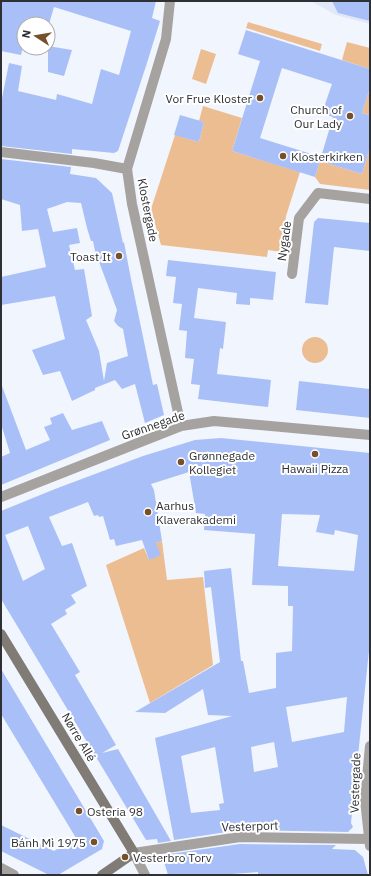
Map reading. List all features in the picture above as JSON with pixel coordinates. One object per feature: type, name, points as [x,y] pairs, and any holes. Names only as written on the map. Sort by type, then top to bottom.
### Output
[{"type":"street","name":"Klostergade","points":[[170,1],[166,39],[127,168],[132,204],[181,426]]},
{"type":"street","points":[[1,152],[127,168]]},
{"type":"street","name":"Nygade","points":[[292,274],[299,218],[318,193],[370,199]]},
{"type":"street","name":"Grønnegade","points":[[1,496],[181,426],[214,421],[370,436]]},
{"type":"street","name":"Nørre Allé","points":[[1,634],[134,853]]},
{"type":"street","name":"Vestergade","points":[[369,842],[365,800],[370,746]]},
{"type":"street","name":"Vesterport","points":[[134,853],[240,837],[369,842]]},
{"type":"street","points":[[102,875],[134,853],[145,875]]},
{"type":"street","points":[[1,868],[14,875]]},
{"type":"shaded area","points":[[311,1],[370,1],[370,24],[336,15]]},
{"type":"shaded area","points":[[248,22],[322,44],[320,51],[246,28]]},
{"type":"shaded area","points":[[347,42],[370,48],[370,69],[342,60]]},
{"type":"shaded area","points":[[201,49],[216,54],[206,84],[192,79]]},
{"type":"shaded area","points":[[370,88],[370,115],[362,113]]},
{"type":"shaded area","points":[[203,106],[242,118],[232,151],[300,172],[286,216],[281,252],[268,250],[267,257],[161,245],[151,209],[175,135],[199,142],[204,122],[199,121]]},
{"type":"shaded area","points":[[370,147],[370,190],[320,184],[315,177],[320,161],[362,174]]},
{"type":"shaded area","points":[[315,337],[324,341],[328,350],[324,359],[315,363],[306,359],[302,350],[306,341]]},
{"type":"shaded area","points":[[162,541],[167,580],[203,577],[213,665],[150,703],[106,565],[144,548],[149,560],[156,543]]},
{"type":"building","points":[[1,1],[156,1],[152,18],[160,21],[118,151],[114,153],[72,149],[72,154],[1,146],[1,103],[9,63],[22,66],[18,91],[56,100],[57,94],[92,104],[101,69],[119,75],[131,31],[54,7],[51,16],[16,16],[16,54],[1,51]]},
{"type":"building","points":[[332,1],[370,1],[370,21],[338,13]]},
{"type":"building","points":[[246,30],[370,69],[370,88],[362,113],[370,115],[370,147],[362,174],[320,161],[315,177],[232,151],[260,61],[238,54]],"holes":[[[282,68],[332,84],[322,113],[333,117],[321,157],[260,138]]]},
{"type":"building","points":[[56,47],[72,50],[64,76],[48,72],[48,56],[56,56]]},
{"type":"building","points":[[180,115],[204,122],[199,142],[174,135]]},
{"type":"building","points":[[1,159],[71,167],[70,174],[96,178],[112,193],[123,243],[124,242],[153,385],[157,384],[164,415],[145,423],[135,384],[122,389],[115,380],[95,388],[95,390],[72,401],[60,371],[43,375],[32,350],[65,339],[55,296],[1,305],[1,277],[46,267],[38,229],[22,231],[20,205],[1,199]],"holes":[[[67,202],[81,203],[91,241],[93,241],[95,251],[117,310],[114,321],[123,329],[128,356],[107,363],[104,381],[99,351],[86,320],[92,316],[84,269],[75,270],[69,245],[80,243],[77,228],[53,232],[47,209]]]},
{"type":"building","points":[[318,218],[370,223],[370,251],[334,247],[328,305],[305,303],[314,222]]},
{"type":"building","points":[[168,260],[276,272],[273,300],[250,298],[250,305],[236,304],[237,293],[198,288],[194,318],[226,322],[223,349],[220,348],[217,374],[271,380],[268,407],[198,399],[200,385],[191,384],[194,359],[185,358],[187,331],[179,330],[182,304],[173,303],[176,277],[166,276]]},
{"type":"building","points":[[299,381],[370,389],[370,418],[296,410]]},
{"type":"building","points":[[1,386],[26,450],[50,440],[44,427],[52,424],[50,418],[63,413],[72,430],[102,421],[110,440],[1,485],[1,457],[10,453],[1,424]]},
{"type":"building","points":[[221,438],[370,453],[370,641],[351,823],[353,827],[348,832],[240,830],[174,840],[155,738],[232,716],[208,715],[203,689],[165,713],[135,712],[220,662],[211,587],[205,588],[204,571],[231,568],[241,661],[243,661],[249,693],[276,688],[276,653],[292,651],[293,606],[288,606],[288,586],[252,585],[255,534],[204,530],[205,514],[196,513],[189,472],[151,484],[154,490],[162,541],[156,543],[161,555],[149,560],[142,540],[116,546],[114,539],[110,540],[103,516],[94,516],[88,502],[49,517],[62,546],[72,543],[87,586],[71,595],[76,603],[65,610],[67,614],[51,624],[80,672],[75,675],[116,745],[102,753],[118,749],[171,841],[158,843],[157,839],[146,840],[1,599],[1,511],[143,456],[195,440]],"holes":[[[282,514],[320,515],[316,532],[334,535],[335,530],[358,535],[354,571],[278,566]],[[28,526],[45,569],[23,581],[5,535]],[[347,697],[344,732],[292,742],[286,707]],[[274,742],[278,767],[254,772],[251,747]],[[215,747],[224,803],[219,804],[220,810],[191,813],[181,756]]]},
{"type":"building","points":[[1,669],[104,841],[102,849],[58,875],[49,875],[1,851],[1,825],[54,851],[76,838],[1,714]]},
{"type":"building","points":[[240,844],[336,845],[332,849],[355,850],[363,857],[368,875],[258,875],[258,872],[217,875],[168,875],[162,855]]},
{"type":"place","name":"Vor Frue Kloster","points":[[260,98]]},
{"type":"place","name":"Church of Our Lady","points":[[350,116]]},
{"type":"place","name":"Klosterkirken","points":[[283,156]]},
{"type":"place","name":"Toast It","points":[[119,256]]},
{"type":"place","name":"Hawaii Pizza","points":[[315,454]]},
{"type":"place","name":"Grønnegade Kollegiet","points":[[181,462]]},
{"type":"place","name":"Aarhus Klaverakademi","points":[[148,512]]},
{"type":"place","name":"Osteria 98","points":[[79,811]]},
{"type":"place","name":"Bánh Mì 1975","points":[[94,842]]},
{"type":"place","name":"Vesterbro Torv","points":[[125,857]]}]
